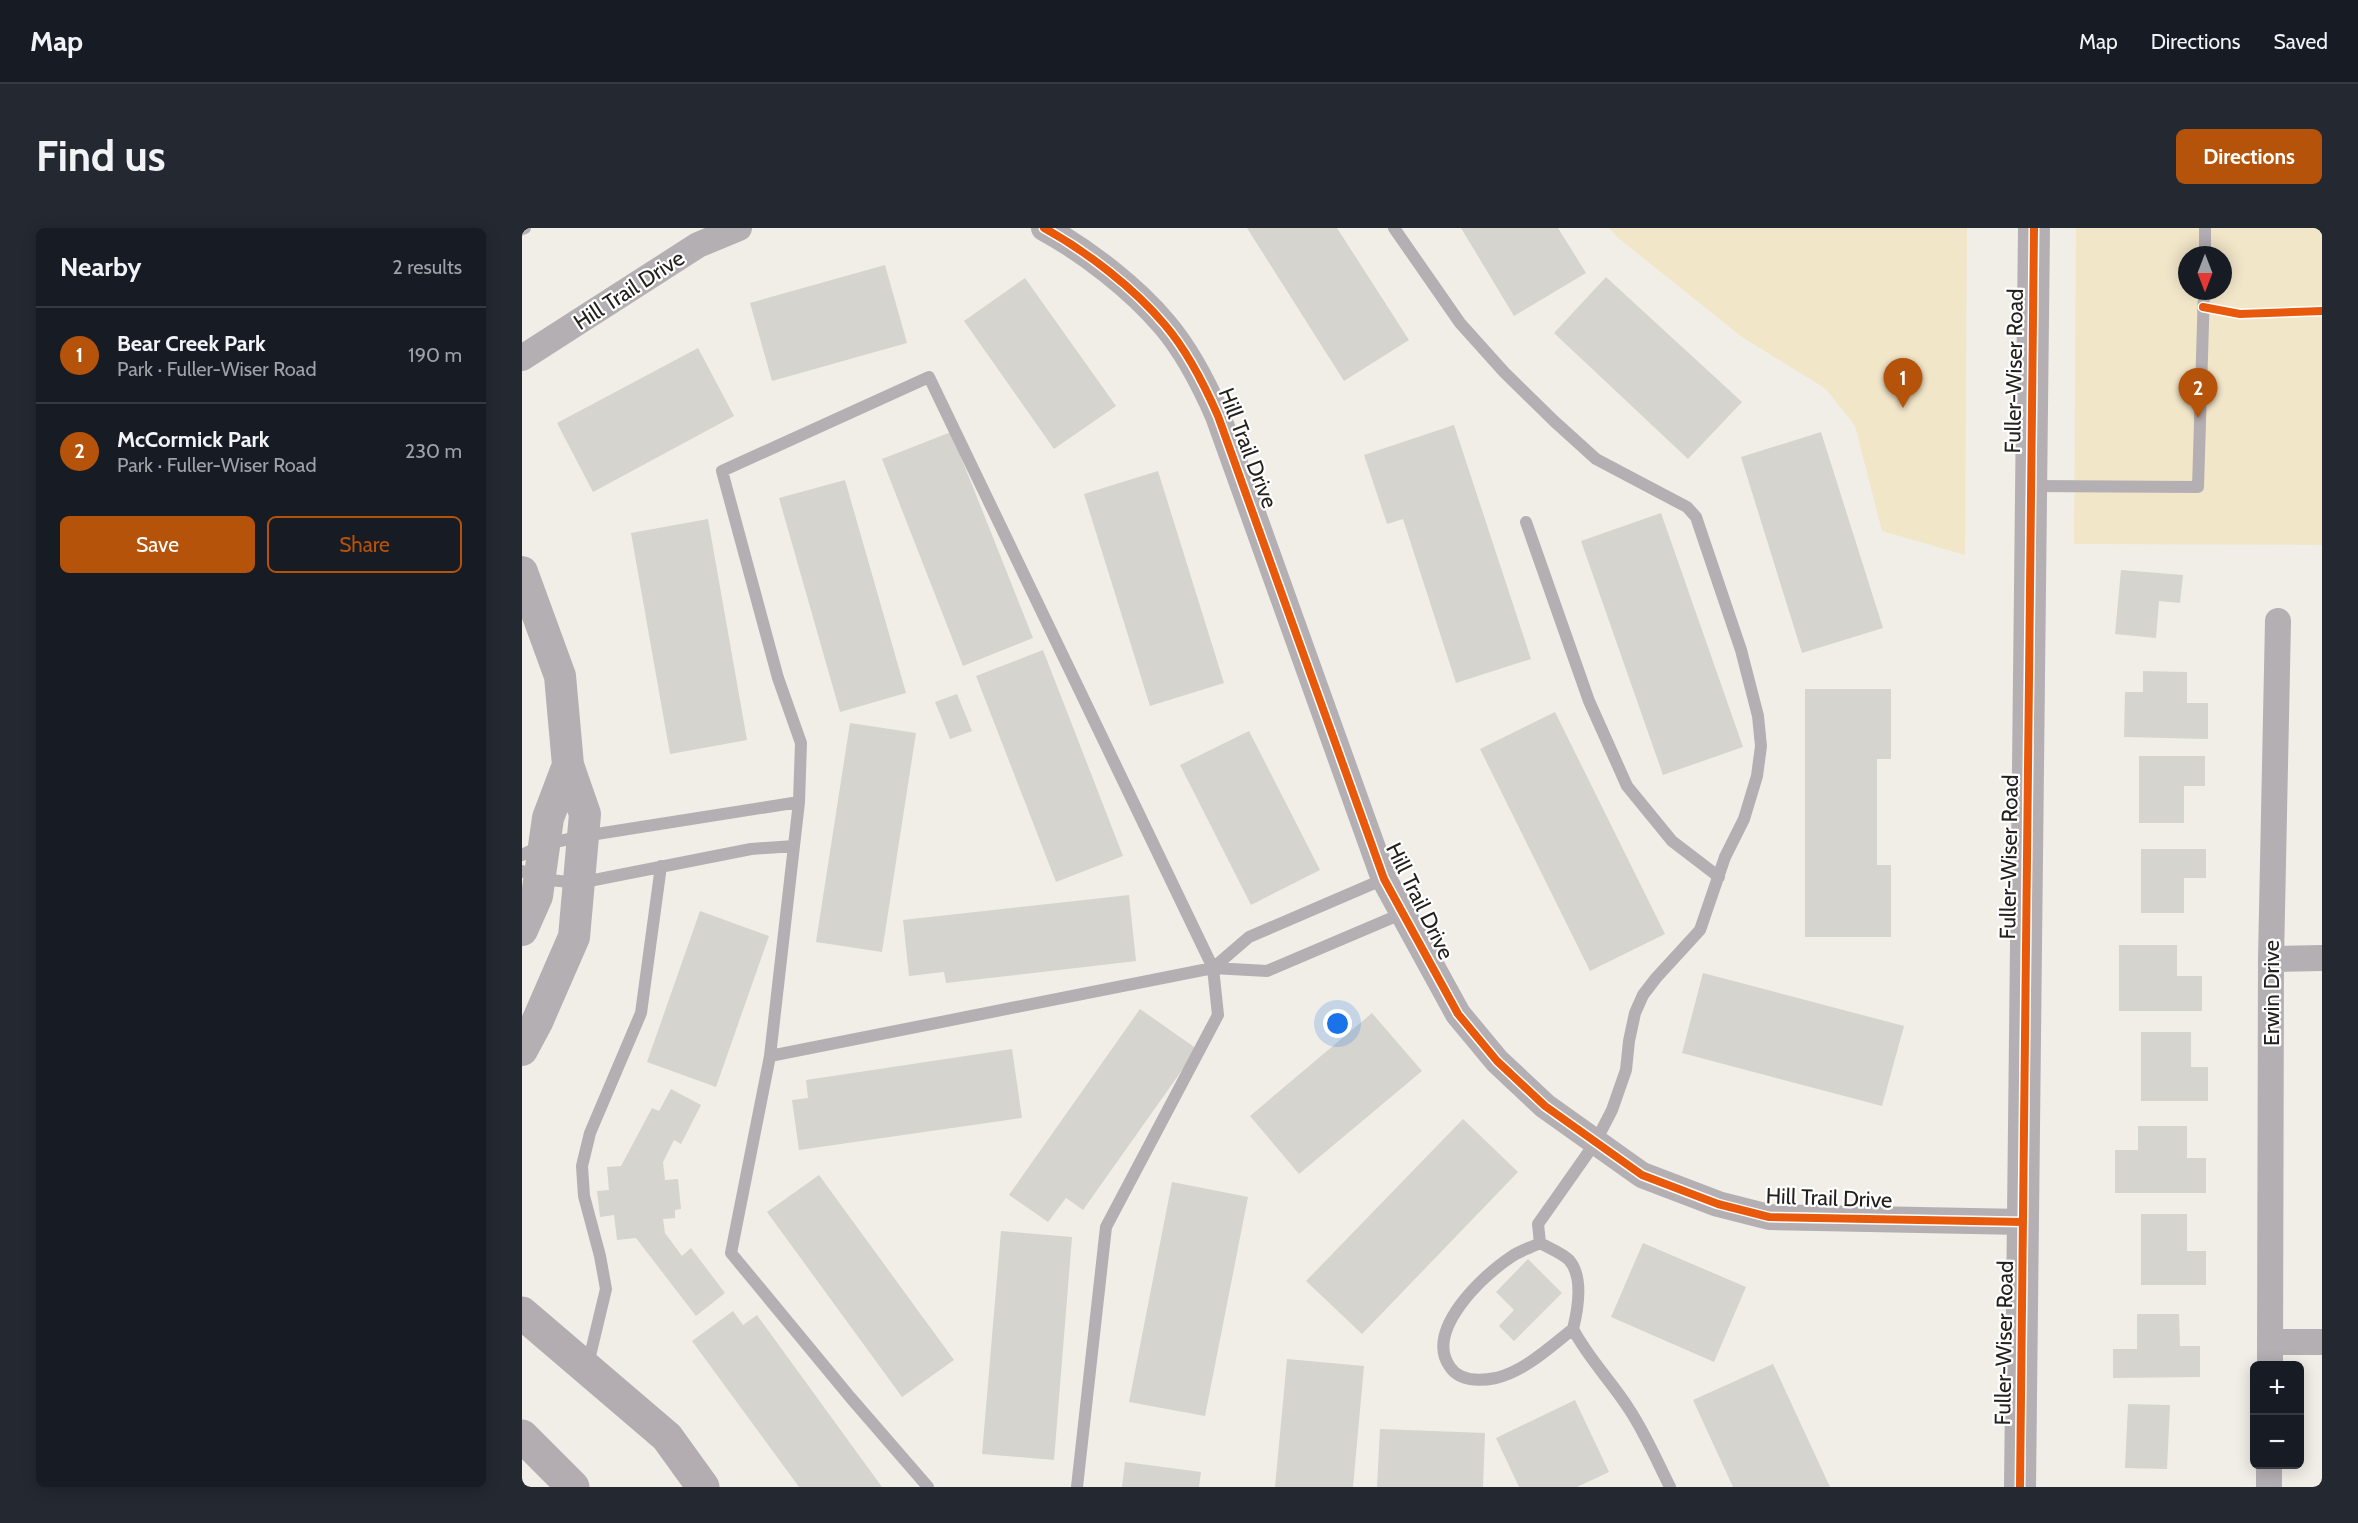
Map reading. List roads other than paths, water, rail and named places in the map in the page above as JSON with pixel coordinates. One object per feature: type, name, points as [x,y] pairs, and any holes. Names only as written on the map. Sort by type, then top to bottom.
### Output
[{"type":"main road","points":[[522,1313],[668,1437],[703,1487]]},
{"type":"main road","points":[[522,1436],[573,1487]]},
{"type":"street","name":"Hill Trail Drive","points":[[522,358],[698,245],[739,228]]},
{"type":"street","name":"Hill Trail Drive","points":[[1044,228],[1096,262],[1138,297],[1166,326],[1203,382],[1218,416],[1384,879],[1401,914],[1458,1014],[1497,1061],[1545,1106],[1642,1175],[1718,1204],[1769,1217],[2023,1222]]},
{"type":"street","name":"Fuller-Wiser Road","points":[[2020,1487],[2034,228]]},
{"type":"street","points":[[522,572],[560,676],[568,765],[585,814],[574,938],[537,1023],[522,1050]]},
{"type":"street","name":"Erwin Drive","points":[[2270,1354],[2271,959],[2278,621]]},
{"type":"street","points":[[522,930],[537,896],[532,862],[568,765]]},
{"type":"street","points":[[2271,959],[2322,958]]},
{"type":"street","points":[[2270,1354],[2322,1342]]},
{"type":"street","points":[[2269,1469],[2269,1487]]},
{"type":"lane","points":[[1394,228],[1460,324],[1504,372],[1554,421],[1596,459],[1688,507],[1696,517],[1741,650],[1758,716],[1761,746],[1757,776],[1744,819],[1725,857],[1700,930],[1643,995],[1635,1013],[1621,1089],[1595,1143],[1538,1224],[1540,1243]]},
{"type":"lane","points":[[2205,228],[2205,246]]},
{"type":"lane","points":[[2031,486],[2199,487],[2204,300]]},
{"type":"lane","points":[[928,1487],[731,1253],[770,1056],[799,802],[801,743],[778,678],[722,471],[929,377],[1212,968],[1218,1015],[1106,1227],[1077,1487]]},
{"type":"lane","points":[[1526,522],[1589,701],[1628,786],[1671,841],[1719,877]]},
{"type":"lane","points":[[532,862],[584,836],[799,802]]},
{"type":"lane","points":[[532,862],[579,883],[751,849],[794,846]]},
{"type":"lane","points":[[587,1368],[606,1289],[584,1196],[582,1166],[590,1133],[642,1013],[661,866]]},
{"type":"lane","points":[[1212,968],[1249,938],[1384,879]]},
{"type":"lane","points":[[770,1056],[1212,968],[1267,971],[1401,914]]},
{"type":"lane","points":[[1540,1243],[1568,1259],[1578,1274],[1578,1311],[1573,1329],[1526,1365],[1497,1377],[1473,1380],[1455,1374],[1445,1360],[1444,1342],[1448,1324],[1464,1300],[1494,1270],[1512,1256],[1540,1243]]},
{"type":"lane","points":[[1573,1329],[1581,1345],[1631,1411],[1670,1487]]},
{"type":"place","name":"Bear Creek Park","points":[[1903,408]]},
{"type":"place","name":"McCormick Park","points":[[2198,418]]}]
